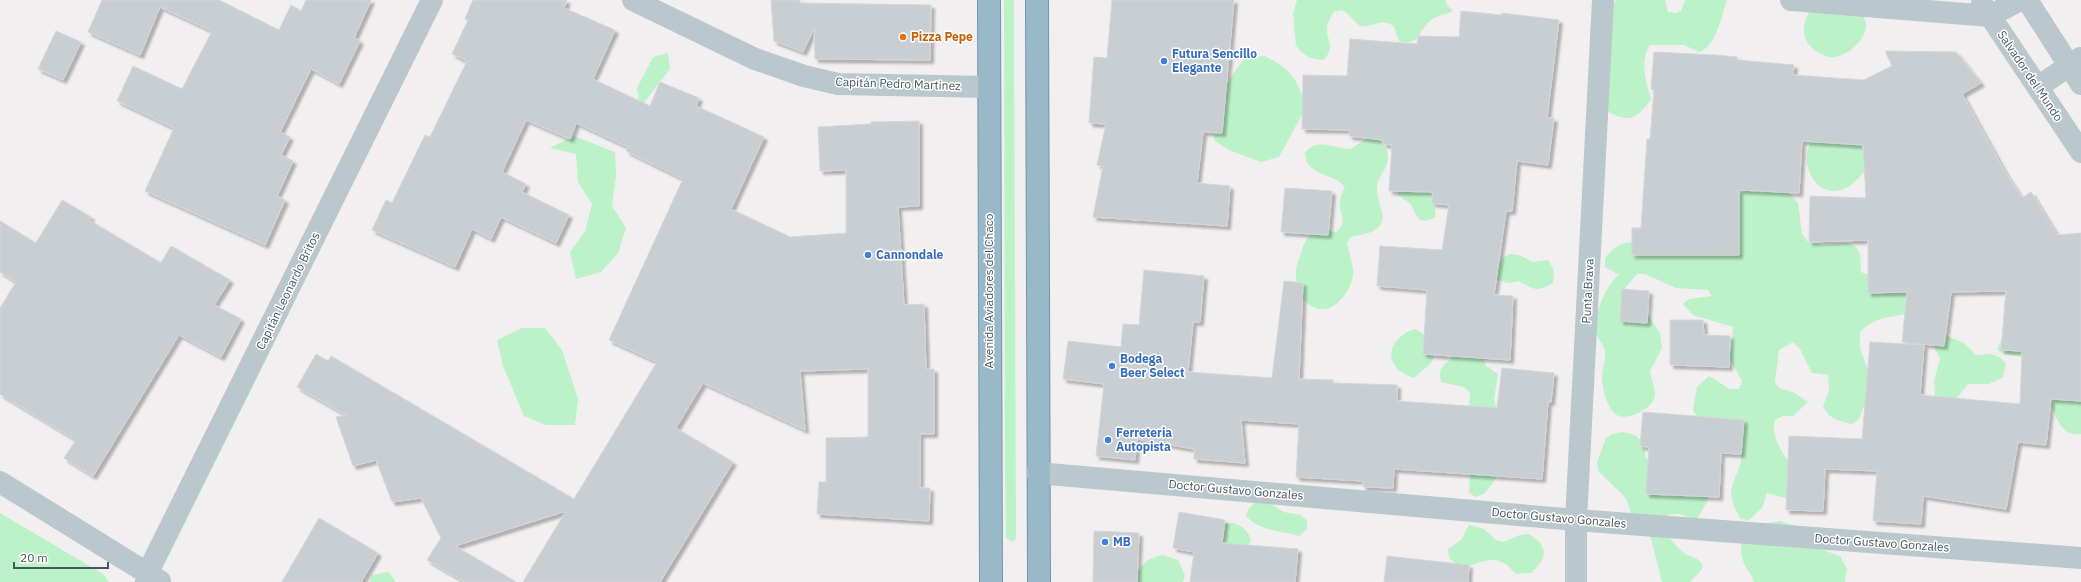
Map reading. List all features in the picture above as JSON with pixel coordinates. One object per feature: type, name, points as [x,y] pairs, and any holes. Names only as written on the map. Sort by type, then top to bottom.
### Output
[{"type":"highway","name":"Avenida Aviadores del Chaco","points":[[989,0],[988,87],[991,582]]},
{"type":"highway","points":[[1037,0],[1037,474],[1039,582]]},
{"type":"street","name":"Capitán Leonardo Britos","points":[[151,579],[432,0]]},
{"type":"street","name":"Capitán Pedro Martinez","points":[[633,0],[754,59],[804,76],[838,84],[988,87]]},
{"type":"street","name":"Punta Brava","points":[[1576,582],[1576,520],[1603,0]]},
{"type":"street","points":[[1791,0],[1985,8],[2020,0]]},
{"type":"street","points":[[2027,0],[2075,61],[2081,84]]},
{"type":"street","name":"Salvador del Mundo","points":[[1985,8],[2081,152]]},
{"type":"street","points":[[2038,87],[2075,61]]},
{"type":"street","name":"Doctor Gustavo Gonzales","points":[[1037,474],[1576,520],[2081,558]]},
{"type":"street","points":[[0,482],[151,579]]},
{"type":"green space","points":[[1004,0],[1014,0],[1016,538],[1013,542],[1006,538]]},
{"type":"green space","points":[[1297,0],[1446,0],[1447,5],[1453,11],[1438,16],[1430,21],[1418,37],[1411,42],[1399,41],[1394,27],[1389,23],[1385,22],[1369,26],[1361,26],[1342,10],[1334,12],[1327,27],[1330,43],[1328,55],[1324,60],[1319,60],[1308,56],[1296,46],[1293,13]]},
{"type":"green space","points":[[1616,0],[1665,0],[1668,12],[1676,13],[1681,11],[1685,0],[1727,0],[1718,30],[1710,44],[1705,49],[1699,52],[1684,45],[1650,45],[1645,58],[1644,72],[1651,99],[1641,112],[1631,118],[1620,117],[1605,110],[1605,18]]},
{"type":"green space","points":[[1862,10],[1866,26],[1864,34],[1857,44],[1847,53],[1835,57],[1828,57],[1814,49],[1806,41],[1804,36],[1804,24],[1809,12]]},
{"type":"green space","points":[[668,53],[670,69],[640,108],[637,88],[653,57]]},
{"type":"green space","points":[[1265,56],[1282,66],[1292,76],[1300,89],[1306,107],[1279,157],[1261,162],[1229,150],[1215,141],[1211,122],[1212,115],[1219,98],[1235,71],[1245,58]]},
{"type":"green space","points":[[1868,113],[1866,169],[1860,177],[1844,189],[1834,191],[1822,188],[1809,172],[1807,165],[1807,153],[1813,135]]},
{"type":"green space","points":[[574,136],[615,152],[616,176],[612,206],[626,228],[618,253],[601,272],[576,279],[570,252],[585,231],[592,204],[578,182],[576,154],[550,148]]},
{"type":"green space","points":[[1370,137],[1382,143],[1388,154],[1387,164],[1377,186],[1382,213],[1381,224],[1373,231],[1362,235],[1352,236],[1347,243],[1353,268],[1351,283],[1346,293],[1338,303],[1329,308],[1320,309],[1305,301],[1300,293],[1296,282],[1297,266],[1307,238],[1319,231],[1337,232],[1343,220],[1340,200],[1345,187],[1340,182],[1310,166],[1305,153],[1315,145],[1320,144],[1350,149]]},
{"type":"green space","points":[[1418,184],[1427,190],[1433,197],[1435,206],[1435,217],[1425,221],[1419,219],[1411,205],[1398,195],[1397,187]]},
{"type":"green space","points":[[1772,185],[1788,191],[1798,203],[1802,234],[1808,242],[1824,245],[1848,243],[1856,247],[1860,254],[1861,272],[1877,278],[1909,281],[1907,314],[1888,317],[1876,321],[1865,327],[1860,332],[1860,348],[1871,379],[1871,387],[1859,419],[1852,424],[1834,419],[1828,414],[1823,406],[1829,391],[1828,375],[1812,373],[1800,349],[1793,342],[1779,350],[1775,382],[1779,388],[1795,393],[1808,402],[1793,416],[1783,416],[1775,420],[1774,428],[1777,442],[1780,449],[1798,475],[1793,498],[1785,498],[1767,493],[1762,508],[1749,520],[1741,519],[1735,508],[1731,495],[1741,458],[1735,430],[1698,419],[1693,410],[1697,387],[1709,376],[1730,389],[1739,389],[1742,381],[1730,360],[1733,327],[1693,315],[1683,304],[1689,299],[1712,296],[1708,290],[1676,288],[1645,274],[1637,274],[1626,287],[1622,304],[1627,310],[1650,318],[1660,333],[1662,348],[1650,371],[1655,392],[1654,400],[1645,409],[1631,416],[1619,416],[1614,413],[1607,401],[1602,376],[1605,352],[1597,336],[1595,324],[1596,316],[1605,292],[1614,279],[1619,275],[1605,267],[1605,259],[1619,245],[1635,242],[1673,249],[1742,192]]},
{"type":"green space","points":[[1510,254],[1519,255],[1533,262],[1548,260],[1554,271],[1553,283],[1542,288],[1535,289],[1518,281],[1509,283],[1494,279],[1498,264],[1502,259]]},
{"type":"green space","points":[[522,328],[545,328],[562,350],[578,399],[575,425],[546,425],[524,416],[503,366],[497,340]]},
{"type":"green space","points":[[1415,329],[1427,338],[1433,348],[1434,353],[1431,363],[1414,378],[1403,373],[1396,367],[1392,360],[1391,353],[1393,346],[1398,339],[1405,333]]},
{"type":"green space","points":[[1945,335],[1964,343],[1976,355],[1989,354],[2000,357],[2006,364],[2003,377],[1989,384],[1968,384],[1952,404],[1935,398],[1934,381],[1940,359],[1933,344]]},
{"type":"green space","points":[[2007,337],[2081,348],[2081,434],[2069,433],[2061,425],[2050,403],[2057,389],[2029,358],[2004,354],[1997,350],[2000,343]]},
{"type":"green space","points":[[1483,349],[1485,365],[1498,374],[1494,400],[1499,416],[1499,473],[1484,494],[1476,497],[1469,493],[1470,476],[1465,470],[1470,393],[1464,387],[1441,382],[1440,372],[1441,368],[1454,355]]},
{"type":"green space","points":[[1621,432],[1628,433],[1640,439],[1644,447],[1646,458],[1662,464],[1709,492],[1708,500],[1698,518],[1690,519],[1683,515],[1675,514],[1668,515],[1660,519],[1669,537],[1676,545],[1686,554],[1699,560],[1703,566],[1699,573],[1690,582],[1662,582],[1650,535],[1632,518],[1628,503],[1624,496],[1598,471],[1597,462],[1606,438],[1612,434]]},
{"type":"green space","points":[[1255,503],[1271,504],[1284,512],[1300,515],[1307,520],[1307,529],[1299,536],[1271,530],[1258,525],[1246,516],[1249,508]]},
{"type":"green space","points":[[0,513],[103,574],[109,582],[0,582]]},
{"type":"green space","points":[[1780,521],[1806,529],[1813,535],[1823,550],[1840,556],[1847,569],[1845,582],[1754,582],[1741,554],[1741,545],[1744,538],[1756,528],[1772,522]]},
{"type":"green space","points":[[1233,523],[1242,527],[1248,533],[1251,539],[1248,547],[1216,545],[1219,530],[1225,524]]},
{"type":"green space","points":[[1469,525],[1484,529],[1496,540],[1503,542],[1520,535],[1529,534],[1540,543],[1543,548],[1544,553],[1541,562],[1531,573],[1516,574],[1504,563],[1495,560],[1488,560],[1470,565],[1456,563],[1449,558],[1448,549],[1461,540]]},
{"type":"green space","points":[[1163,555],[1178,560],[1185,575],[1183,582],[1134,582],[1138,571],[1144,564],[1152,558]]},
{"type":"green space","points":[[389,572],[396,582],[370,582],[372,575]]},
{"type":"building","points":[[102,0],[219,0],[279,30],[291,5],[301,11],[306,0],[371,0],[354,38],[360,41],[339,84],[311,69],[280,132],[290,137],[281,155],[293,161],[277,196],[285,200],[265,245],[145,191],[174,128],[117,101],[133,66],[182,89],[212,31],[160,7],[140,55],[88,32]]},
{"type":"building","points":[[473,0],[567,0],[564,8],[615,30],[593,79],[650,106],[660,82],[699,98],[696,106],[764,137],[731,209],[790,237],[846,233],[846,170],[820,171],[818,127],[871,124],[871,122],[919,121],[919,206],[898,207],[904,305],[924,304],[926,369],[934,369],[934,434],[920,434],[920,488],[930,488],[929,521],[817,514],[819,482],[826,482],[826,438],[868,437],[868,369],[800,371],[805,430],[703,383],[676,428],[733,462],[660,582],[523,582],[566,511],[455,546],[516,582],[465,582],[427,560],[441,538],[421,498],[392,502],[376,460],[353,466],[336,417],[346,415],[297,387],[316,354],[328,361],[331,356],[574,499],[657,362],[609,340],[683,179],[626,151],[628,147],[576,123],[570,139],[526,120],[502,172],[526,184],[522,192],[569,215],[556,243],[501,217],[491,239],[472,229],[455,267],[372,230],[386,200],[392,203],[425,135],[430,137],[467,61],[452,54],[468,20],[465,19]]},
{"type":"building","points":[[771,0],[800,0],[800,3],[931,5],[930,60],[815,59],[814,28],[803,52],[774,41]]},
{"type":"building","points":[[1112,0],[1234,0],[1222,133],[1203,132],[1197,183],[1230,186],[1227,226],[1093,217],[1103,166],[1097,165],[1106,124],[1089,123],[1094,57],[1107,58]]},
{"type":"building","points":[[1461,11],[1502,15],[1502,13],[1559,20],[1547,118],[1554,118],[1548,165],[1517,161],[1512,211],[1506,211],[1494,295],[1513,296],[1510,360],[1423,354],[1427,290],[1377,286],[1380,246],[1442,250],[1449,205],[1432,203],[1433,192],[1389,191],[1392,145],[1383,144],[1383,140],[1349,136],[1350,130],[1302,129],[1303,75],[1347,76],[1350,39],[1417,44],[1418,36],[1459,37]]},
{"type":"building","points":[[56,31],[81,42],[63,80],[38,69]]},
{"type":"building","points":[[1885,51],[1956,52],[1981,83],[1962,94],[2006,174],[2022,198],[2031,192],[2057,235],[2081,233],[2081,401],[2051,399],[2046,445],[2018,442],[2006,509],[1923,496],[1921,524],[1873,521],[1877,471],[1825,469],[1823,511],[1786,510],[1789,436],[1862,439],[1870,342],[1924,345],[1920,395],[2020,404],[2022,351],[2001,350],[2006,291],[1951,292],[1944,346],[1902,342],[1907,292],[1868,293],[1868,240],[1809,242],[1810,196],[1866,198],[1863,145],[1802,141],[1799,193],[1739,190],[1739,255],[1632,255],[1632,228],[1641,228],[1647,139],[1650,139],[1654,90],[1651,89],[1654,52],[1737,57],[1737,60],[1794,65],[1793,75],[1864,80],[1892,66]]},
{"type":"building","points":[[1285,188],[1332,191],[1328,235],[1281,232]]},
{"type":"building","points":[[62,200],[91,217],[89,220],[161,263],[171,246],[230,280],[214,305],[241,319],[221,357],[179,335],[93,476],[64,458],[76,440],[0,394],[0,308],[16,282],[0,272],[0,221],[36,243]]},
{"type":"building","points":[[1144,270],[1204,276],[1200,322],[1193,322],[1188,372],[1272,378],[1284,281],[1303,283],[1299,379],[1333,380],[1333,383],[1397,385],[1397,401],[1497,408],[1502,368],[1554,373],[1551,402],[1548,402],[1542,479],[1394,469],[1393,488],[1363,487],[1363,481],[1296,477],[1299,424],[1241,420],[1245,463],[1194,459],[1194,449],[1137,439],[1135,460],[1096,456],[1104,384],[1063,379],[1068,341],[1121,347],[1123,324],[1139,325]]},
{"type":"building","points":[[1622,289],[1649,291],[1647,323],[1620,321]]},
{"type":"building","points":[[1670,320],[1703,320],[1704,335],[1730,336],[1729,367],[1670,365]]},
{"type":"building","points":[[1643,412],[1744,420],[1741,454],[1721,453],[1719,497],[1646,494],[1649,447],[1640,446]]},
{"type":"building","points":[[1179,512],[1225,520],[1222,543],[1298,549],[1295,582],[1190,582],[1194,552],[1173,548]]},
{"type":"building","points":[[319,518],[378,553],[361,582],[282,582]]},
{"type":"building","points":[[1094,531],[1139,533],[1137,582],[1093,582]]},
{"type":"building","points":[[1387,556],[1469,565],[1468,582],[1384,582]]},
{"type":"place","name":"Pizza Pepe","points":[[903,37]]},
{"type":"place","name":"Futura Sencillo Elegante","points":[[1164,61]]},
{"type":"place","name":"Cannondale","points":[[868,255]]},
{"type":"place","name":"Bodega Beer Select","points":[[1112,366]]},
{"type":"place","name":"Ferreteria Autopista","points":[[1108,440]]},
{"type":"place","name":"MB","points":[[1105,542]]}]
